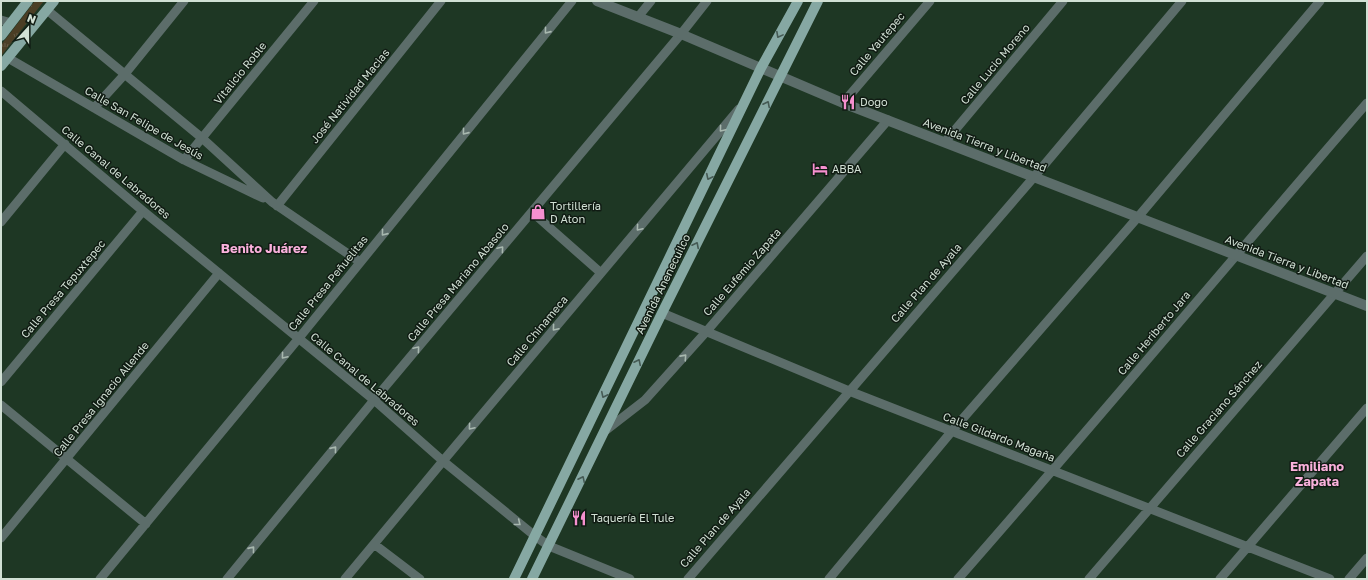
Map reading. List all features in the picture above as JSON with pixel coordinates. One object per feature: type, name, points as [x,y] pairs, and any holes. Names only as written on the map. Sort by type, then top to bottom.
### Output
[{"type":"main road","points":[[1,36],[6,22],[28,1]]},
{"type":"main road","points":[[4,62],[54,1]]},
{"type":"main road","name":"Avenida Anenecuilco","points":[[514,579],[748,99],[761,68],[798,1]]},
{"type":"main road","name":"Avenida Anenecuilco","points":[[532,579],[662,313],[818,1]]},
{"type":"street","points":[[94,108],[125,74],[184,1]]},
{"type":"street","name":"Vitalicio Roble","points":[[184,160],[314,1]]},
{"type":"street","name":"José Natividad Macias","points":[[275,204],[441,1]]},
{"type":"street","name":"Calle Presa Peñuelitas","points":[[100,579],[299,338],[572,1]]},
{"type":"street","name":"Avenida Tierra y Libertad","points":[[597,1],[681,34],[843,103],[1367,306]]},
{"type":"street","points":[[638,17],[652,1]]},
{"type":"street","name":"Calle Presa Mariano Abasolo","points":[[227,579],[374,400],[707,1]]},
{"type":"street","name":"Calle Yautepec","points":[[843,103],[930,1]]},
{"type":"street","name":"Calle Lucio Moreno","points":[[945,142],[1063,1]]},
{"type":"street","name":"Calle Plan de Ayala","points":[[688,579],[1034,177],[1182,1]]},
{"type":"street","points":[[828,579],[952,431],[1138,217],[1320,1]]},
{"type":"street","name":"Calle San Felipe de Jesús","points":[[47,10],[202,138],[275,204],[360,262]]},
{"type":"street","name":"Calle San Felipe de Jesús","points":[[4,62],[94,108],[184,160],[275,204]]},
{"type":"street","name":"Calle Canal de Labradores","points":[[1,91],[219,274],[374,400],[443,460],[535,536],[549,546],[630,579]]},
{"type":"street","name":"Calle Chinameca","points":[[345,579],[443,460],[748,99]]},
{"type":"street","name":"Calle Heriberto Jara","points":[[958,579],[1053,471],[1367,103]]},
{"type":"street","name":"Calle Eufemio Zapata","points":[[605,431],[645,400],[706,332],[888,120]]},
{"type":"street","points":[[1,222],[65,144]]},
{"type":"street","name":"Calle Presa Tepuxtepec","points":[[1,382],[143,211]]},
{"type":"street","points":[[532,212],[601,273]]},
{"type":"street","name":"Calle Graciano Sánchez","points":[[1089,579],[1367,256]]},
{"type":"street","name":"Calle Presa Ignacio Allende","points":[[1,538],[67,460],[219,274]]},
{"type":"street","name":"Calle Gildardo Magaña","points":[[662,313],[849,391],[1330,579]]},
{"type":"street","points":[[1,405],[146,524]]},
{"type":"street","points":[[1220,579],[1367,408]]},
{"type":"street","points":[[374,544],[420,579]]},
{"type":"street","points":[[1349,579],[1367,558]]},
{"type":"green space","points":[[35,1],[44,1],[1,56],[1,45]]},
{"type":"place","name":"Dogo","points":[[848,102]]},
{"type":"place","name":"ABBA","points":[[820,169]]},
{"type":"place","name":"Tortillería D Aton","points":[[538,212]]},
{"type":"place","name":"Taquería El Tule","points":[[579,518]]},
{"type":"district","name":"Benito Juárez","points":[[264,248]]},
{"type":"district","name":"Emiliano Zapata","points":[[1317,474]]}]
